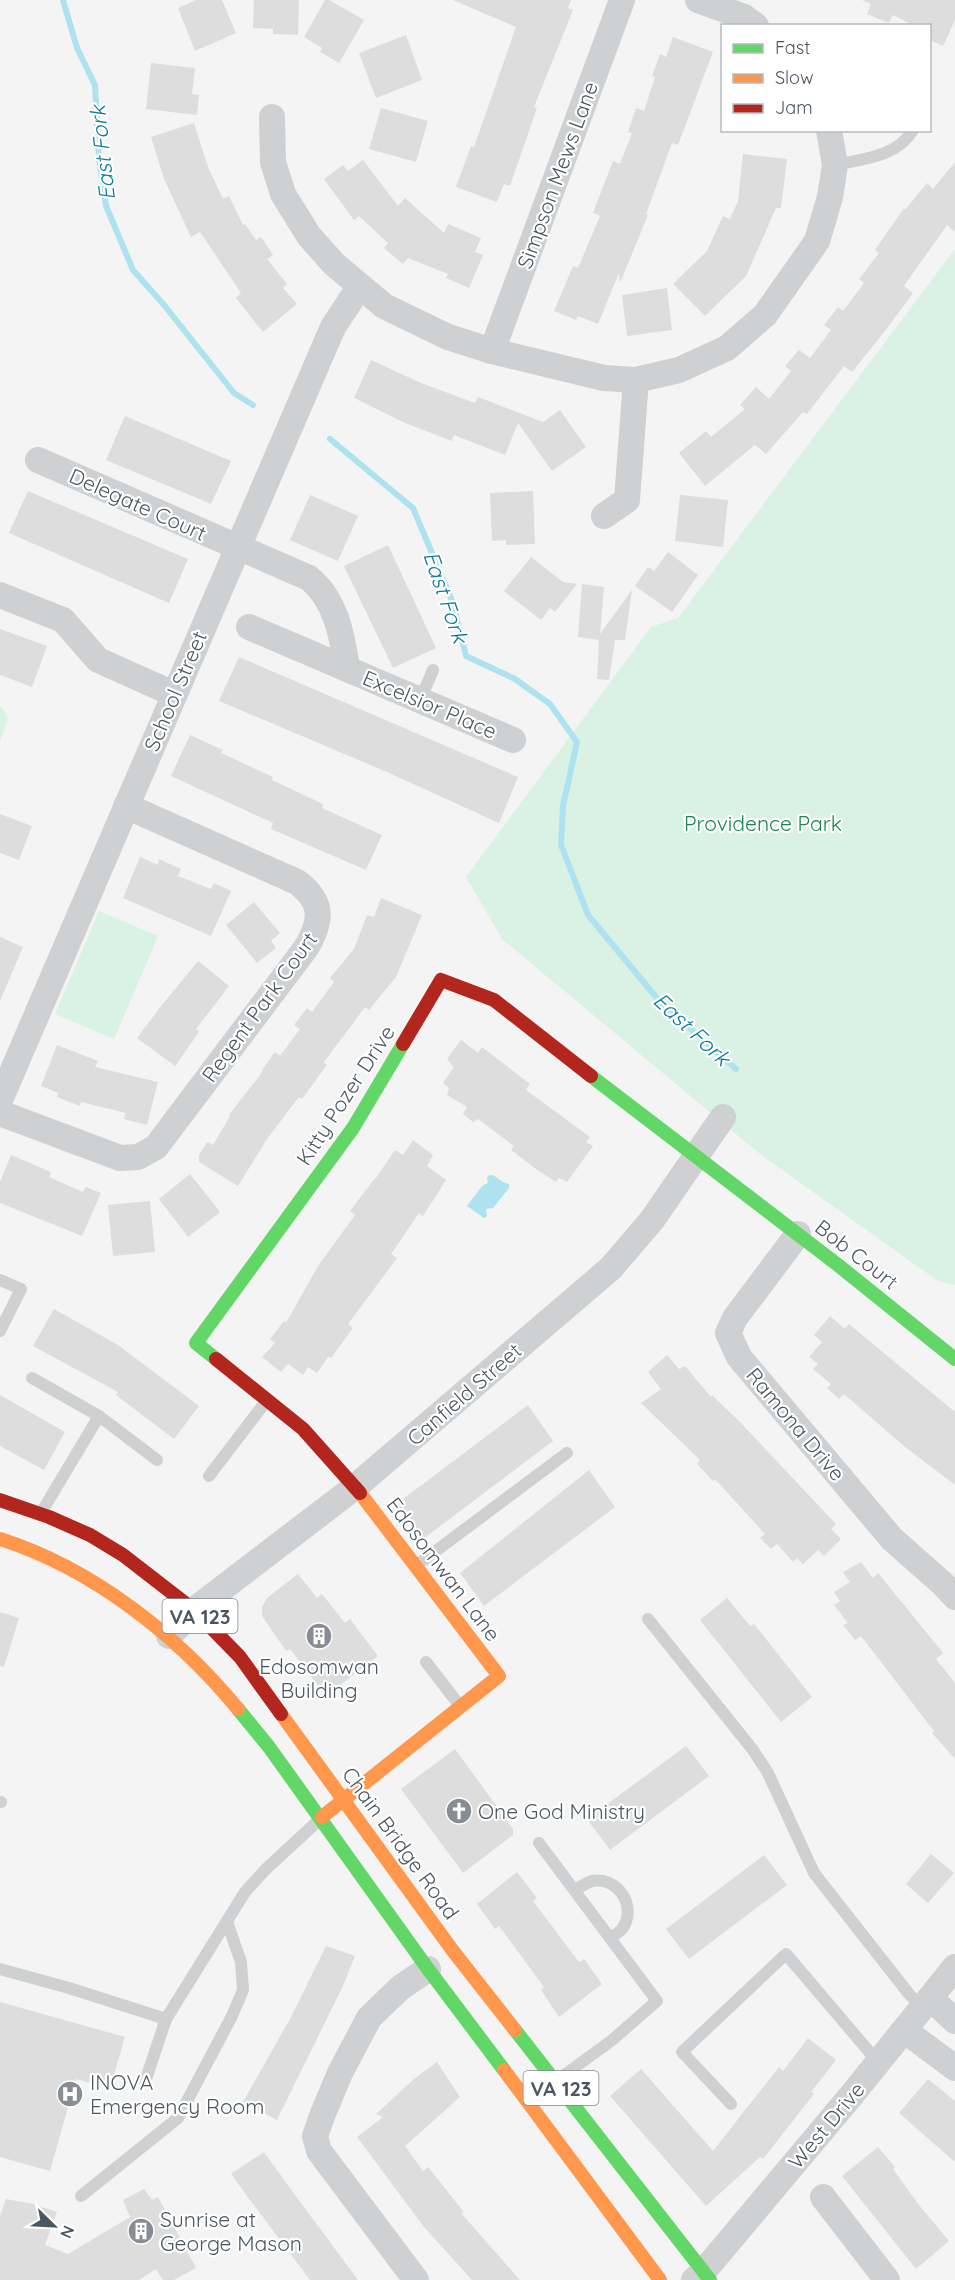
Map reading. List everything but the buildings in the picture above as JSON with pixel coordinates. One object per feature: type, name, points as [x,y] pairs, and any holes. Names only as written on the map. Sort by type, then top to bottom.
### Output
[{"type":"main road","name":"Kitty Pozer Drive","points":[[355,1487],[303,1429],[196,1343],[353,1128],[441,980],[494,1000],[732,1184]]},
{"type":"main road","name":"Bob Court","points":[[732,1184],[955,1359]]},
{"type":"main road","name":"Edosomwan Lane","points":[[355,1487],[499,1676],[461,1706]]},
{"type":"main road","name":"Chain Bridge Road","points":[[0,1500],[41,1514],[90,1535],[123,1555],[194,1610],[240,1657],[453,1951],[556,2081],[702,2277]]},
{"type":"main road","name":"VA 123","points":[[0,1539],[34,1550],[99,1586],[169,1636],[216,1683],[269,1747],[428,1969],[660,2280]]},
{"type":"main road","points":[[320,1819],[461,1706]]},
{"type":"street","name":"Simpson Mews Lane","points":[[492,351],[622,0]]},
{"type":"street","points":[[698,0],[744,17],[753,24]]},
{"type":"street","points":[[272,117],[273,162],[283,194],[309,236],[334,264],[384,306],[448,337],[492,351],[604,378],[636,380],[679,370],[727,348],[765,315],[817,241],[830,197],[835,165],[829,132]]},
{"type":"street","name":"School Street","points":[[0,1100],[333,327],[360,286]]},
{"type":"street","points":[[604,516],[627,500],[636,380]]},
{"type":"street","name":"Delegate Court","points":[[38,460],[237,548]]},
{"type":"street","name":"Excelsior Place","points":[[237,548],[309,578],[321,588],[341,629],[347,668]]},
{"type":"street","points":[[0,595],[63,620],[98,660],[174,694]]},
{"type":"street","name":"Excelsior Place","points":[[249,627],[513,740]]},
{"type":"street","name":"Regent Park Court","points":[[0,1113],[120,1158],[138,1157],[156,1147],[306,948],[317,929],[318,907],[310,892],[297,882],[126,807]]},
{"type":"street","name":"Canfield Street","points":[[169,1636],[194,1610],[355,1487],[611,1268],[652,1220],[698,1157],[723,1117]]},
{"type":"street","name":"Ramona Drive","points":[[798,1234],[735,1318],[728,1333],[739,1357],[892,1539],[955,1597]]},
{"type":"street","name":"West Drive","points":[[702,2277],[955,1967]]},
{"type":"street","points":[[414,2279],[319,2151],[315,2136],[340,2073],[369,2018],[400,1988],[428,1969]]},
{"type":"street","points":[[926,2003],[955,2021]]},
{"type":"street","points":[[904,2030],[955,2068]]},
{"type":"street","points":[[822,2197],[886,2280]]},
{"type":"lane","points":[[835,165],[881,156],[900,146],[911,132]]},
{"type":"lane","points":[[420,700],[433,670]]},
{"type":"lane","points":[[0,1280],[21,1289],[0,1331]]},
{"type":"lane","points":[[32,1378],[99,1416],[157,1460]]},
{"type":"lane","points":[[209,1476],[268,1399]]},
{"type":"lane","points":[[41,1514],[99,1416]]},
{"type":"lane","points":[[415,1566],[567,1453]]},
{"type":"lane","points":[[648,1619],[753,1750],[768,1773],[814,1872],[909,1994],[926,2003]]},
{"type":"lane","points":[[426,1662],[461,1706]]},
{"type":"lane","points":[[145,2082],[166,2019],[245,1892],[265,1870],[320,1819]]},
{"type":"lane","points":[[539,1843],[657,2001],[611,2042],[556,2081]]},
{"type":"lane","points":[[574,1890],[590,1882],[602,1881],[614,1885],[623,1893],[628,1905],[627,1919],[621,1930],[610,1938]]},
{"type":"lane","points":[[81,2196],[178,2118],[195,2087],[243,1990],[242,1962],[227,1922]]},
{"type":"lane","points":[[731,2104],[682,2052],[786,1954],[878,2062]]},
{"type":"lane","points":[[0,1969],[166,2019]]},
{"type":"green space","name":"Providence Park","points":[[955,249],[955,1285],[938,1281],[760,1154],[502,939],[466,877],[651,627],[678,618]]},
{"type":"green space","points":[[0,705],[8,718],[0,742]]},
{"type":"green space","points":[[99,911],[158,936],[114,1039],[55,1014]]},
{"type":"water","points":[[490,1175],[509,1184],[509,1188],[493,1208],[486,1209],[487,1216],[484,1218],[467,1206],[482,1186],[488,1183],[487,1177]]},
{"type":"waterway","name":"East Fork","points":[[63,0],[77,48],[95,85],[99,159],[106,206],[133,270],[234,393],[253,405]]},
{"type":"waterway","name":"East Fork","points":[[330,439],[413,508],[453,603],[466,656],[515,679],[550,704],[577,742],[563,806],[561,845],[588,915],[661,1003],[736,1069]]},
{"type":"traffic: fast","points":[[216,1359],[196,1343],[353,1128],[403,1044]]},
{"type":"traffic: fast","points":[[591,1076],[838,1265],[955,1359]]},
{"type":"traffic: fast","points":[[238,1709],[269,1747],[428,1969],[504,2070]]},
{"type":"traffic: fast","points":[[515,2030],[710,2280]]},
{"type":"traffic: slow","points":[[322,1817],[499,1676],[360,1493]]},
{"type":"traffic: slow","points":[[0,1539],[68,1568],[131,1607],[188,1655],[238,1709]]},
{"type":"traffic: slow","points":[[281,1714],[453,1951],[515,2030]]},
{"type":"traffic: slow","points":[[504,2070],[660,2280]]},
{"type":"traffic: jam","points":[[403,1044],[441,980],[494,1000],[591,1076]]},
{"type":"traffic: jam","points":[[216,1359],[303,1429],[360,1493]]},
{"type":"traffic: jam","points":[[0,1500],[49,1517],[90,1535],[123,1555],[194,1610],[240,1657],[281,1714]]},
{"type":"place","name":"Edosomwan Building","points":[[319,1636]]},
{"type":"place","name":"One God Ministry","points":[[459,1811]]},
{"type":"place","name":"INOVA Emergency Room","points":[[70,2094]]},
{"type":"place","name":"Sunrise at George Mason","points":[[141,2231]]}]
